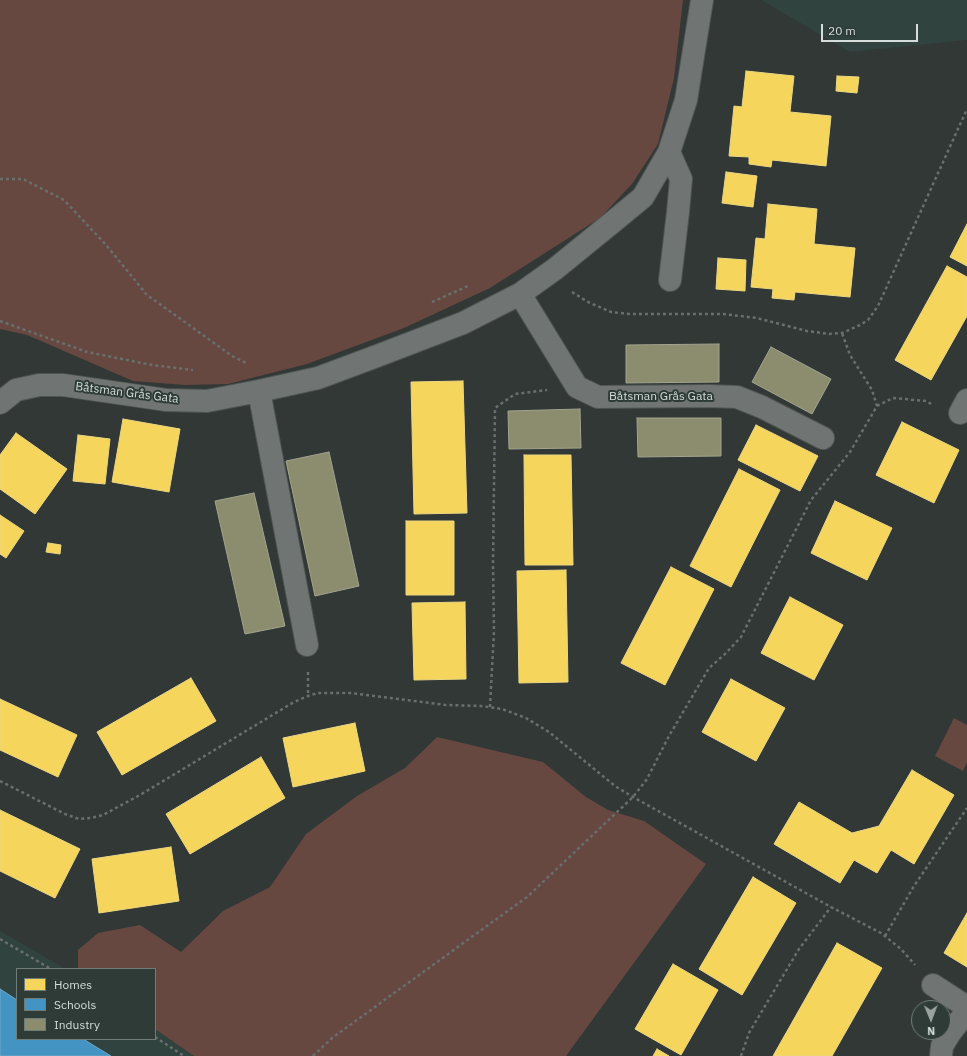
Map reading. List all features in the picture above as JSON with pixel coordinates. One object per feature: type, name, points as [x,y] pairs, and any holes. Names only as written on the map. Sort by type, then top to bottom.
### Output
[{"type":"street","name":"Båtsman Grås Gata","points":[[0,403],[16,390],[39,385],[63,385],[173,400],[207,401],[258,391],[318,378],[370,359],[463,323],[520,294],[555,269],[642,197],[669,152],[686,100],[702,0]]},
{"type":"street","points":[[669,152],[681,179],[670,280]]},
{"type":"street","points":[[520,294],[577,387]]},
{"type":"street","name":"Båtsman Grås Gata","points":[[577,387],[598,397],[737,397],[762,407],[823,438]]},
{"type":"street","points":[[258,391],[307,645]]},
{"type":"street","points":[[933,985],[967,1007]]},
{"type":"street","points":[[941,1056],[942,1046],[967,1011]]},
{"type":"path","points":[[555,269],[570,291],[588,302],[611,312],[629,314],[723,314],[758,318],[807,331],[829,334],[842,333],[868,320],[878,306],[967,109]]},
{"type":"path","points":[[0,179],[23,179],[64,200],[107,246],[147,295],[232,356],[253,366],[246,367]]},
{"type":"path","points":[[430,303],[472,284]]},
{"type":"path","points":[[0,321],[87,352],[152,365],[195,371]]},
{"type":"path","points":[[842,333],[850,355],[872,390],[877,406]]},
{"type":"path","points":[[490,707],[494,631],[493,565],[495,408],[515,394],[577,387]]},
{"type":"path","points":[[313,1056],[332,1038],[527,897],[633,797],[647,779],[669,736],[709,668],[741,637],[811,500],[850,452],[877,406],[893,398],[926,401],[938,408]]},
{"type":"path","points":[[0,781],[65,814],[79,818],[91,818],[103,815],[140,795],[294,702],[318,693],[351,693],[446,705],[502,709],[526,718],[549,732],[615,786],[633,797],[831,907],[881,932],[901,949],[933,985]]},
{"type":"path","points":[[885,936],[914,886],[967,808]]},
{"type":"path","points":[[740,1056],[749,1033],[799,949],[831,907]]},
{"type":"path","points":[[0,939],[49,968]]},
{"type":"path","points":[[156,1038],[184,1056]]},
{"type":"shaded area","points":[[0,0],[683,0],[674,78],[658,144],[632,184],[600,218],[490,288],[404,328],[307,364],[228,384],[185,385],[133,381],[27,335],[0,329]]},
{"type":"shaded area","points":[[761,0],[967,0],[967,40],[850,52]]},
{"type":"shaded area","points":[[954,718],[967,725],[967,762],[963,771],[935,756]]},
{"type":"shaded area","points":[[437,737],[543,762],[586,797],[608,810],[644,821],[706,864],[566,1056],[194,1056],[156,1030],[156,968],[78,968],[78,950],[98,933],[140,925],[181,952],[223,911],[270,887],[306,834],[357,796],[405,768]]},
{"type":"shaded area","points":[[0,931],[64,968],[16,968],[16,1040],[156,1040],[156,1030],[194,1056],[0,1056]]},
{"type":"building: Homes","points":[[746,71],[794,76],[790,112],[831,116],[826,166],[772,160],[771,167],[749,164],[749,157],[729,156],[734,106],[742,107]]},
{"type":"building: Homes","points":[[837,76],[859,77],[857,93],[836,91]]},
{"type":"building: Homes","points":[[726,172],[757,176],[753,207],[722,203]]},
{"type":"building: Homes","points":[[768,204],[817,209],[814,244],[855,248],[850,297],[795,292],[794,300],[772,298],[773,289],[751,287],[756,238],[765,239]]},
{"type":"building: Homes","points":[[967,224],[967,266],[950,257]]},
{"type":"building: Homes","points":[[718,258],[746,260],[745,291],[716,289]]},
{"type":"building: Homes","points":[[947,266],[967,277],[967,316],[931,380],[895,360]]},
{"type":"building: Homes","points":[[463,381],[467,513],[414,514],[411,382]]},
{"type":"building: Homes","points":[[123,419],[180,429],[169,492],[112,482]]},
{"type":"building: Homes","points":[[902,422],[959,450],[934,503],[876,475]]},
{"type":"building: Homes","points":[[756,425],[818,456],[800,491],[738,460]]},
{"type":"building: Homes","points":[[16,433],[67,469],[35,514],[0,489],[0,455]]},
{"type":"building: Homes","points":[[78,435],[110,439],[105,484],[73,481]]},
{"type":"building: Homes","points":[[524,455],[571,455],[573,565],[525,565]]},
{"type":"building: Homes","points":[[739,469],[780,490],[731,587],[690,566]]},
{"type":"building: Homes","points":[[835,501],[892,528],[867,580],[811,553]]},
{"type":"building: Homes","points":[[0,515],[24,531],[6,558],[0,554]]},
{"type":"building: Homes","points":[[406,521],[454,521],[454,595],[406,595]]},
{"type":"building: Homes","points":[[48,543],[61,545],[60,554],[46,552]]},
{"type":"building: Homes","points":[[671,567],[714,589],[665,685],[621,663]]},
{"type":"building: Homes","points":[[566,570],[568,682],[519,683],[517,571]]},
{"type":"building: Homes","points":[[790,597],[843,625],[814,680],[761,653]]},
{"type":"building: Homes","points":[[465,602],[466,679],[414,680],[412,603]]},
{"type":"building: Homes","points":[[191,678],[216,721],[122,775],[97,732]]},
{"type":"building: Homes","points":[[731,679],[785,708],[756,761],[702,732]]},
{"type":"building: Homes","points":[[0,699],[77,735],[58,777],[0,750]]},
{"type":"building: Homes","points":[[355,723],[365,771],[293,787],[283,738]]},
{"type":"building: Homes","points":[[261,757],[285,798],[190,854],[166,814]]},
{"type":"building: Homes","points":[[912,770],[954,795],[914,864],[891,850],[877,873],[854,860],[840,883],[774,844],[799,802],[852,833],[879,826]]},
{"type":"building: Homes","points":[[0,810],[80,849],[55,898],[0,871]]},
{"type":"building: Homes","points":[[171,847],[179,901],[99,913],[92,859]]},
{"type":"building: Homes","points":[[753,877],[796,903],[742,995],[699,969]]},
{"type":"building: Homes","points":[[967,913],[967,967],[944,953]]},
{"type":"building: Homes","points":[[837,943],[882,968],[832,1056],[773,1056]]},
{"type":"building: Homes","points":[[673,964],[718,990],[681,1055],[635,1029]]},
{"type":"building: Homes","points":[[657,1049],[669,1056],[653,1056]]},
{"type":"building: Schools","points":[[0,989],[16,999],[16,1040],[85,1040],[111,1056],[0,1056]]},
{"type":"building: Industry","points":[[719,344],[719,382],[626,383],[626,345]]},
{"type":"building: Industry","points":[[771,347],[831,379],[812,414],[752,382]]},
{"type":"building: Industry","points":[[580,409],[581,448],[509,449],[508,411]]},
{"type":"building: Industry","points":[[637,418],[721,418],[721,456],[638,457]]},
{"type":"building: Industry","points":[[329,452],[359,586],[315,596],[286,461]]},
{"type":"building: Industry","points":[[254,493],[285,626],[245,634],[215,501]]}]
